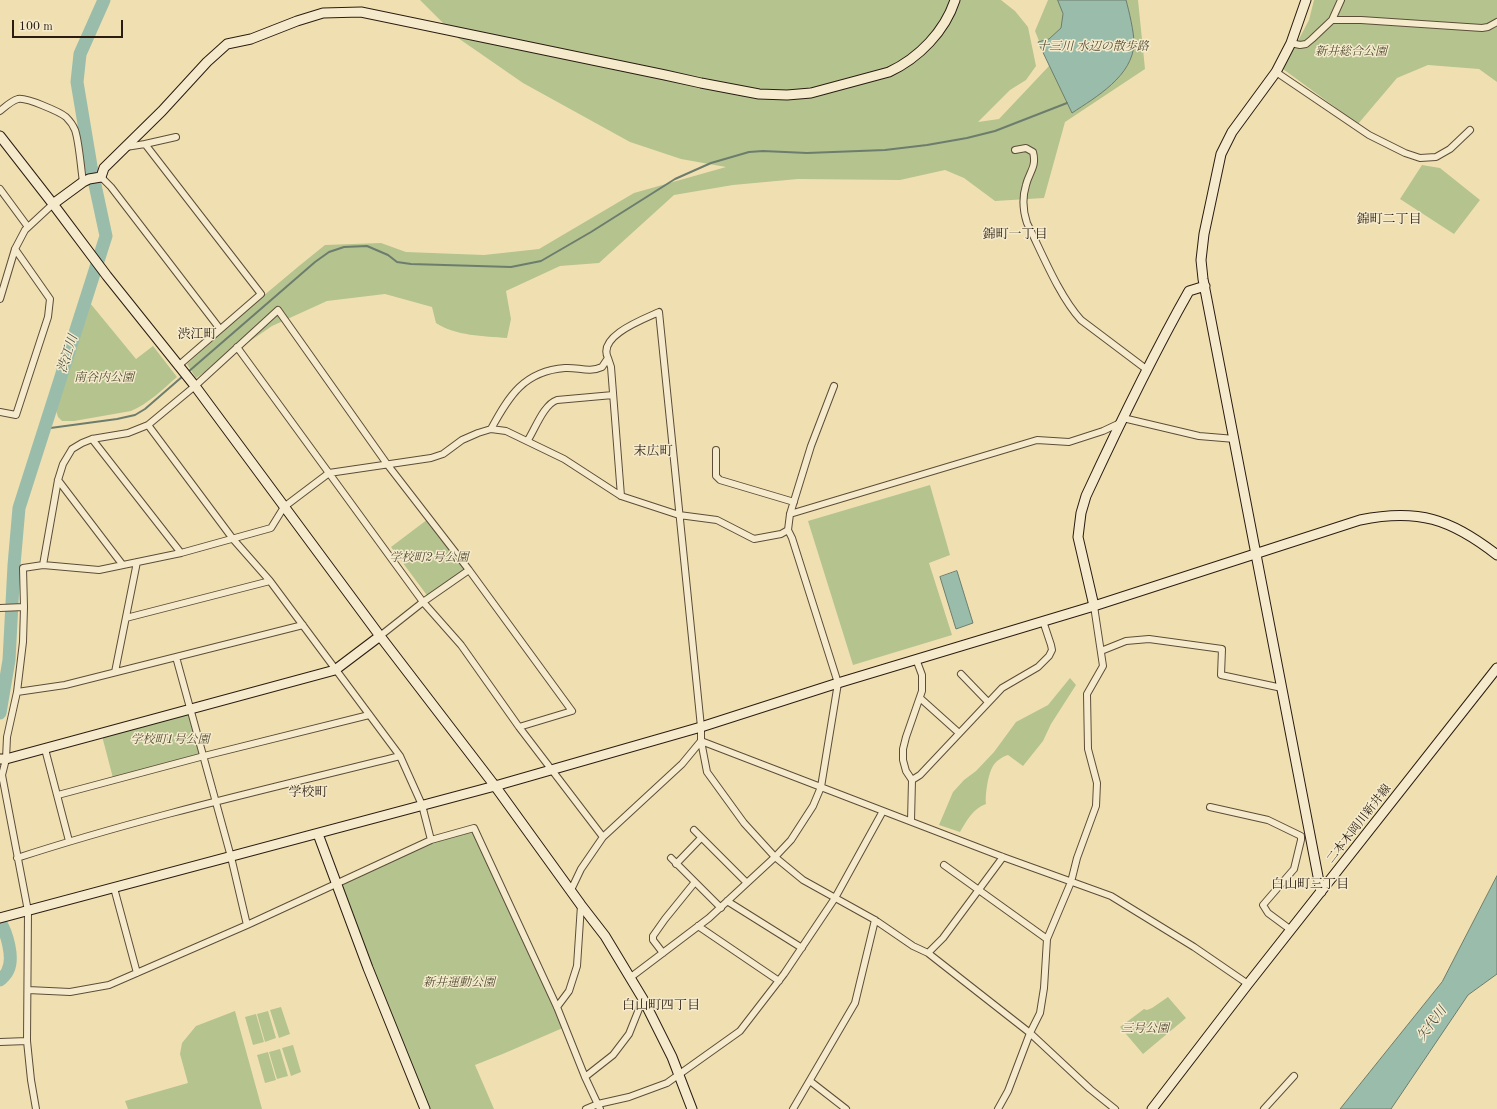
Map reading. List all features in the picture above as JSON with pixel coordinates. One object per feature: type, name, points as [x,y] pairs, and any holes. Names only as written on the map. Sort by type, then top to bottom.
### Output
[{"type":"street","points":[[101,177],[104,168],[126,147],[206,62],[227,44],[252,39],[297,21],[323,13],[361,12],[666,75],[702,84],[759,94],[787,95],[822,90],[889,72],[912,58],[931,41],[947,21],[955,0]]},
{"type":"street","points":[[1306,0],[1291,43],[1276,72],[1232,132],[1221,154],[1204,234],[1201,260],[1204,286],[1235,439],[1282,688],[1306,835],[1321,892]]},
{"type":"street","points":[[1291,43],[1300,45],[1306,44],[1332,20],[1341,0]]},
{"type":"street","points":[[1332,20],[1361,20],[1482,28],[1488,27],[1497,22]]},
{"type":"street","points":[[1276,72],[1368,135],[1405,153],[1420,158],[1436,156],[1450,149],[1470,130]]},
{"type":"street","points":[[0,111],[18,99],[24,99],[66,117],[76,131],[86,180]]},
{"type":"street","points":[[0,136],[107,276],[193,384],[380,636],[495,786],[605,936],[644,999],[679,1075],[692,1109]]},
{"type":"street","points":[[126,147],[176,138]]},
{"type":"street","points":[[145,144],[261,294],[220,329],[179,368]]},
{"type":"street","points":[[1015,150],[1026,148],[1033,152],[1035,160],[1026,184],[1023,211],[1027,223],[1065,298],[1073,311],[1082,320],[1146,369]]},
{"type":"street","points":[[0,299],[15,249],[24,230],[53,204],[86,180],[101,177]]},
{"type":"street","points":[[101,177],[111,186],[220,329]]},
{"type":"street","points":[[0,189],[28,226]]},
{"type":"street","points":[[0,412],[16,415],[48,317],[50,299],[15,249]]},
{"type":"street","points":[[998,1109],[1008,1091],[1030,1033],[1040,1013],[1047,939],[1071,882],[1077,858],[1096,806],[1097,783],[1088,749],[1087,694],[1103,666],[1094,606],[1078,537],[1081,512],[1086,496],[1146,369],[1189,291],[1204,286]]},
{"type":"street","points":[[43,565],[58,480],[63,464],[72,449],[92,439],[128,433],[148,425],[278,310],[387,464],[469,570],[572,711],[519,726]]},
{"type":"street","points":[[621,496],[611,367],[606,354],[608,345],[620,331],[659,312],[701,727],[701,741],[707,772],[744,824],[775,857],[803,880],[875,920],[913,946],[928,953],[1030,1033],[1090,1089],[1115,1109]]},
{"type":"street","points":[[237,347],[423,602],[461,645],[519,726],[603,837]]},
{"type":"street","points":[[491,429],[504,406],[523,384],[532,377],[548,371],[566,368],[597,370],[602,367],[608,358]]},
{"type":"street","points":[[631,977],[721,908],[775,857],[791,840],[813,806],[821,787],[838,683],[792,538],[788,530],[790,514],[811,446],[834,386]]},
{"type":"street","points":[[528,440],[547,407],[552,402],[557,400],[613,395]]},
{"type":"street","points":[[790,514],[1037,440],[1069,442],[1103,431],[1122,421],[1198,436],[1235,439]]},
{"type":"street","points":[[148,425],[233,539],[270,581],[400,756],[422,805],[431,840]]},
{"type":"street","points":[[36,1109],[27,1041],[28,911],[2,775],[7,737],[17,692],[23,642],[23,568],[43,565],[99,570],[122,564],[181,554],[271,528],[284,507],[329,473],[431,458],[443,454],[462,440],[491,429],[506,431],[528,440],[564,459],[621,496],[679,515],[717,520],[754,539],[781,534],[788,530]]},
{"type":"street","points":[[92,439],[181,554]]},
{"type":"street","points":[[716,450],[716,476],[720,480],[794,502]]},
{"type":"street","points":[[58,480],[122,564]]},
{"type":"street","points":[[3,917],[495,786],[701,727],[838,683],[1043,620],[1094,606],[1256,552],[1360,520],[1396,515],[1430,519],[1446,523],[1473,537],[1497,555]]},
{"type":"street","points":[[115,672],[137,562]]},
{"type":"street","points":[[3,760],[335,670],[423,602],[469,570]]},
{"type":"street","points":[[126,618],[270,581]]},
{"type":"street","points":[[2,608],[22,607]]},
{"type":"street","points":[[912,780],[920,775],[1002,688],[1038,667],[1049,656],[1052,650],[1043,620]]},
{"type":"street","points":[[17,692],[66,685],[303,626]]},
{"type":"street","points":[[1101,651],[1126,641],[1149,639],[1222,649],[1221,675],[1282,688]]},
{"type":"street","points":[[176,657],[231,857],[247,925]]},
{"type":"street","points":[[911,821],[912,780],[906,771],[903,760],[903,749],[922,690],[922,675],[916,659]]},
{"type":"street","name":"二本木岡川新井線","points":[[1152,1109],[1248,984],[1497,668]]},
{"type":"street","points":[[961,674],[988,702]]},
{"type":"street","points":[[920,698],[959,733]]},
{"type":"street","points":[[58,796],[204,756],[370,716]]},
{"type":"street","points":[[701,741],[1003,857],[1111,896],[1194,947],[1248,984]]},
{"type":"street","points":[[571,890],[581,869],[603,837],[682,764],[701,741]]},
{"type":"street","points":[[45,749],[70,841]]},
{"type":"street","points":[[18,858],[70,841],[215,802],[400,756]]},
{"type":"street","points":[[1210,807],[1268,820],[1306,835]]},
{"type":"street","points":[[586,1109],[667,1083],[740,1031],[779,981],[835,898],[882,811]]},
{"type":"street","points":[[28,990],[70,992],[109,985],[247,925],[431,840],[474,828],[557,1007],[585,1077],[599,1106]]},
{"type":"street","points":[[694,830],[747,883]]},
{"type":"street","points":[[318,834],[368,968],[425,1109]]},
{"type":"street","points":[[1291,930],[1268,913],[1263,905],[1294,869],[1302,840],[1306,835]]},
{"type":"street","points":[[676,864],[701,838]]},
{"type":"street","points":[[928,953],[943,938],[1003,857]]},
{"type":"street","points":[[670,858],[721,908]]},
{"type":"street","points":[[944,865],[1047,939]]},
{"type":"street","points":[[663,953],[653,940],[653,936],[695,882]]},
{"type":"street","points":[[114,888],[137,972]]},
{"type":"street","points":[[727,902],[802,948]]},
{"type":"street","points":[[557,1007],[569,991],[577,966],[582,905]]},
{"type":"street","points":[[793,1109],[855,1003],[875,920]]},
{"type":"street","points":[[698,926],[779,981]]},
{"type":"street","points":[[585,1077],[613,1055],[629,1034],[644,999]]},
{"type":"street","points":[[0,1042],[27,1041]]},
{"type":"street","points":[[1264,1109],[1294,1076]]},
{"type":"street","points":[[810,1081],[846,1109]]},
{"type":"green space","name":"十三川 水辺の散歩路","points":[[420,0],[1001,0],[1015,11],[1028,27],[1036,66],[1026,80],[1010,90],[978,122],[999,119],[1049,66],[1035,31],[1048,0],[1138,0],[1145,69],[1065,122],[1044,198],[995,201],[964,178],[945,170],[900,180],[798,179],[733,185],[674,195],[599,263],[560,266],[506,291],[511,319],[507,338],[470,335],[452,331],[436,323],[432,307],[385,294],[327,301],[272,326],[196,378],[187,364],[244,312],[325,245],[381,243],[406,252],[484,255],[539,249],[634,193],[726,167],[681,159],[630,142],[523,83],[458,38]]},
{"type":"green space","name":"新井総合公園","points":[[1314,0],[1497,0],[1497,82],[1479,69],[1428,65],[1397,78],[1358,124],[1283,69],[1309,20]]},
{"type":"green space","points":[[1422,165],[1440,168],[1480,200],[1454,234],[1400,199]]},
{"type":"green space","name":"南谷内公園","points":[[90,303],[136,359],[153,346],[177,377],[149,400],[131,411],[74,421],[62,421],[58,417],[55,407]]},
{"type":"green space","points":[[930,485],[950,555],[929,563],[952,635],[853,665],[808,521]]},
{"type":"green space","name":"学校町2号公園","points":[[428,519],[466,570],[429,598],[391,547]]},
{"type":"green space","points":[[1070,678],[1076,685],[1051,724],[1043,741],[1023,766],[1008,755],[999,759],[993,766],[988,779],[986,804],[974,812],[960,832],[939,825],[953,792],[994,752],[1016,722],[1048,705]]},
{"type":"green space","name":"学校町1号公園","points":[[188,712],[200,754],[113,778],[102,736]]},
{"type":"green space","name":"新井運動公園","points":[[474,828],[565,1027],[475,1065],[494,1109],[425,1109],[337,883],[431,840]]},
{"type":"green space","name":"三号公園","points":[[1168,997],[1186,1018],[1143,1054],[1120,1027],[1144,1009],[1147,1010],[1152,1008]]},
{"type":"green space","points":[[281,1007],[290,1034],[279,1038],[270,1010]]},
{"type":"green space","points":[[235,1011],[262,1109],[128,1109],[125,1101],[188,1083],[180,1054],[182,1043],[196,1026]]},
{"type":"green space","points":[[268,1011],[276,1038],[265,1042],[257,1014]]},
{"type":"green space","points":[[256,1014],[264,1042],[253,1045],[245,1017]]},
{"type":"green space","points":[[293,1045],[301,1072],[291,1076],[282,1048]]},
{"type":"green space","points":[[280,1049],[288,1076],[277,1079],[269,1052]]},
{"type":"green space","points":[[268,1052],[276,1080],[265,1083],[257,1055]]},
{"type":"water","points":[[1058,0],[1126,0],[1133,33],[1134,43],[1132,55],[1127,66],[1112,84],[1102,93],[1072,113],[1038,42],[1049,39],[1061,28],[1063,14]]},
{"type":"water","points":[[957,571],[973,623],[956,629],[940,577]]},
{"type":"water","name":"矢代川","points":[[1497,876],[1497,974],[1468,995],[1391,1109],[1340,1109],[1442,982]]},
{"type":"waterway","name":"渋江川","points":[[0,713],[9,660],[14,565],[19,508],[106,236],[91,166],[77,82],[80,54],[104,0]]},
{"type":"waterway","points":[[188,372],[315,262],[329,252],[344,247],[367,246],[388,255],[397,262],[411,264],[511,267],[541,261],[591,232],[675,179],[711,163],[749,152],[763,151],[807,153],[885,150],[927,145],[967,138],[995,131],[1067,103]]},
{"type":"waterway","points":[[43,429],[117,419],[135,415],[145,409],[183,376]]},
{"type":"waterway","name":"渋江川","points":[[0,922],[5,932],[10,952],[10,965],[5,975],[0,980]]},
{"type":"district","name":"錦町二丁目","points":[[1389,220]]},
{"type":"district","name":"錦町一丁目","points":[[1015,235]]},
{"type":"district","name":"渋江町","points":[[197,335]]},
{"type":"district","name":"末広町","points":[[653,452]]},
{"type":"district","name":"学校町","points":[[308,793]]},
{"type":"district","name":"白山町三丁目","points":[[1310,885]]},
{"type":"district","name":"白山町四丁目","points":[[661,1006]]}]
